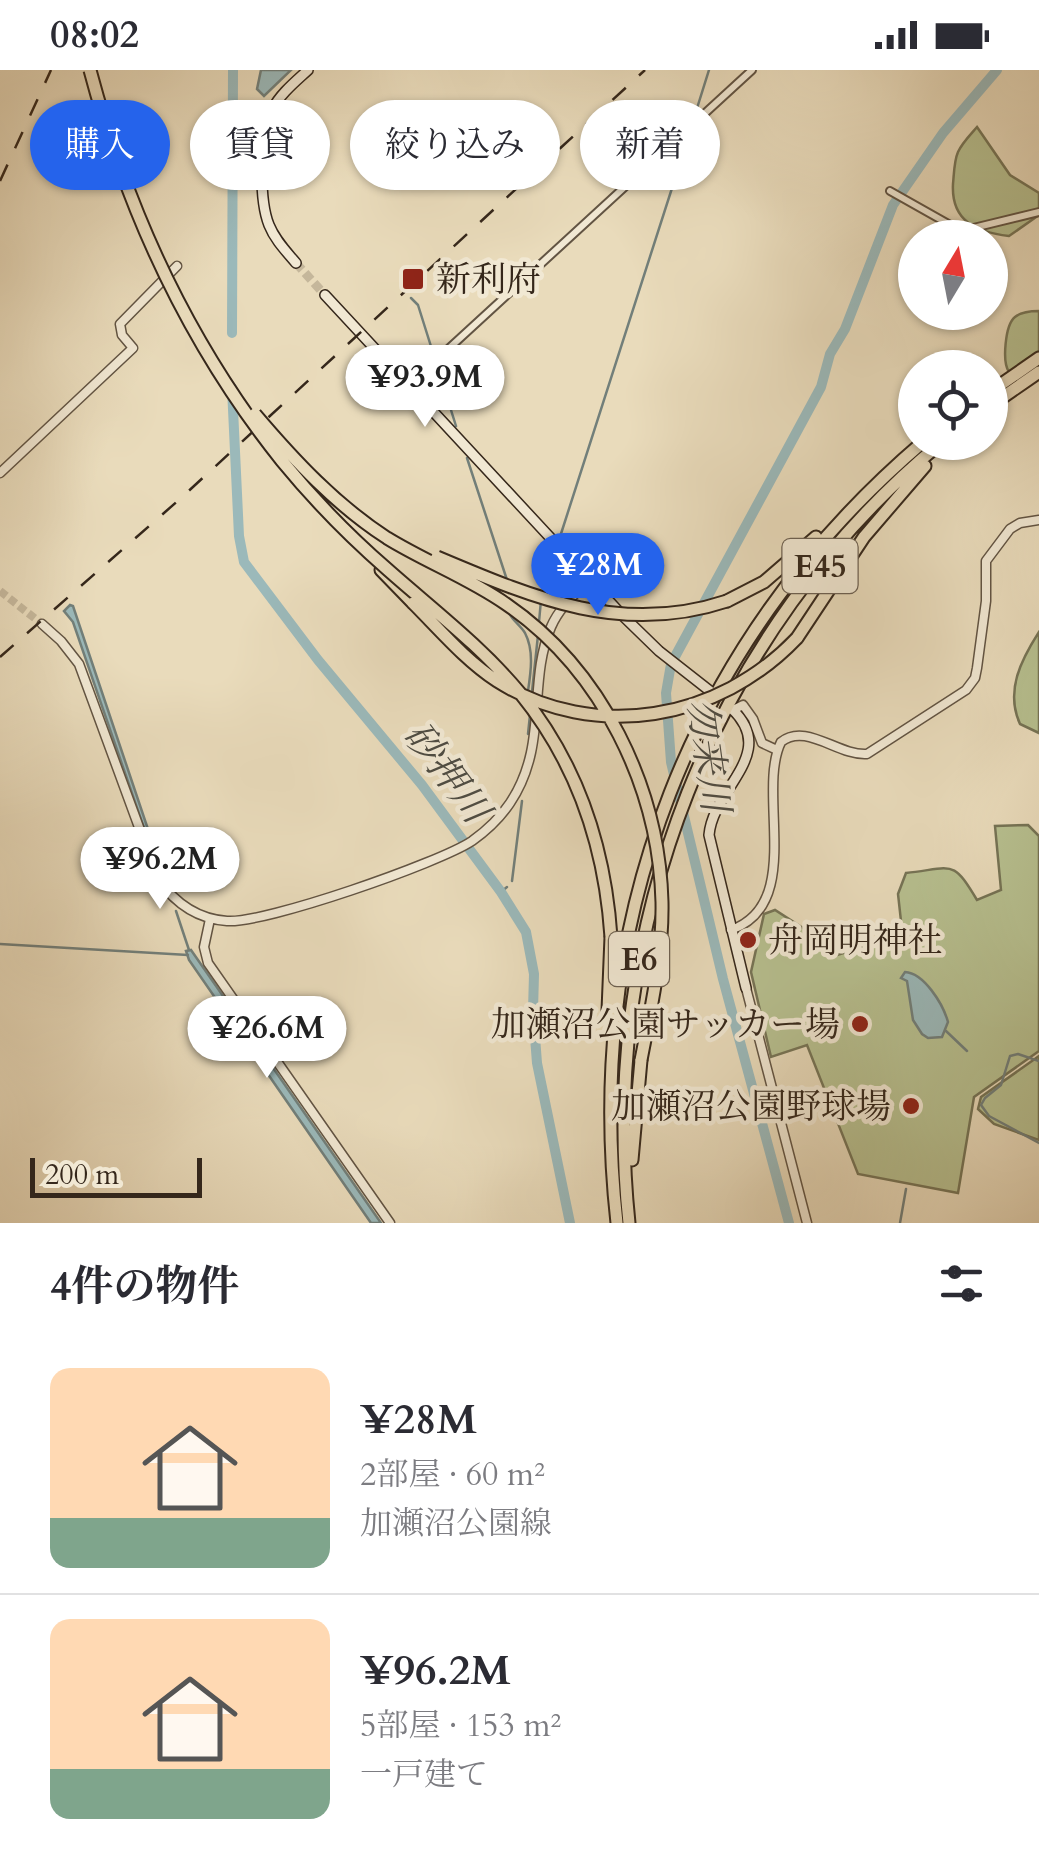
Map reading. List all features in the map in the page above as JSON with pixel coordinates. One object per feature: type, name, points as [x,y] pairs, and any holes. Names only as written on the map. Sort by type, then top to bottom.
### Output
[{"type":"highway","points":[[90,70],[106,130],[158,264],[240,405],[306,488],[360,545],[502,672],[540,720],[573,778],[593,830],[609,911],[606,1087],[612,1184]]},
{"type":"highway","points":[[202,344],[268,430],[350,510],[389,539],[487,592],[549,639],[600,702],[639,781],[656,841],[662,905],[658,970],[634,1103],[631,1223]]},
{"type":"highway","points":[[1008,380],[1039,358]]},
{"type":"highway","points":[[1008,394],[1039,372]]},
{"type":"highway","name":"E45","points":[[706,710],[792,576],[870,490],[903,460]]},
{"type":"highway","name":"E45","points":[[730,709],[770,634],[836,545],[922,460]]},
{"type":"highway","points":[[306,488],[468,658],[510,688],[557,708],[616,717],[661,714],[692,706],[746,681],[796,638],[876,522],[933,460]]},
{"type":"highway","points":[[350,510],[423,551],[533,594],[588,611],[658,616],[727,601],[782,569],[870,490]]},
{"type":"highway","name":"E6","points":[[631,1223],[624,1151],[625,1086],[640,954],[674,822],[730,709]]},
{"type":"highway","name":"E6","points":[[617,1223],[612,1184],[612,1062],[626,938],[660,816],[706,710]]},
{"type":"main road","points":[[296,263],[276,240],[266,214],[264,137],[278,99],[308,70]]},
{"type":"main road","points":[[325,295],[589,580],[664,655],[710,691]]},
{"type":"main road","points":[[730,709],[746,728],[748,751],[740,772],[714,810],[709,835],[746,988]]},
{"type":"street","points":[[409,385],[752,70]]},
{"type":"street","points":[[890,191],[961,232],[1039,212]]},
{"type":"street","points":[[0,473],[133,348],[122,335],[120,324],[177,266]]},
{"type":"street","points":[[731,930],[759,910],[768,884],[776,836],[777,750],[784,738],[799,734],[848,753],[867,754],[966,690],[977,668],[986,601],[986,561],[1010,529],[1039,520]]},
{"type":"street","points":[[42,624],[62,641],[79,664],[158,879],[182,906],[210,919],[237,922],[267,916],[441,857],[474,840],[502,814],[522,782],[535,738],[550,630],[563,608],[589,580]]},
{"type":"street","points":[[730,709],[743,705],[762,743],[777,750]]},
{"type":"street","points":[[210,919],[204,947],[208,964],[390,1223]]},
{"type":"street","points":[[746,988],[807,1223]]},
{"type":"green space","points":[[977,127],[1010,175],[1039,193],[1039,215],[1009,236],[1008,220],[966,220],[961,216],[953,197],[953,184],[962,145]]},
{"type":"green space","points":[[1039,311],[1039,351],[1009,372],[1007,335],[1015,317]]},
{"type":"green space","points":[[1039,632],[1039,733],[1020,724],[1014,700],[1021,665]]},
{"type":"green space","points":[[1028,825],[1039,836],[1039,1051],[974,1097],[958,1193],[858,1174],[807,1045],[771,1057],[751,972],[764,914],[775,910],[806,930],[830,957],[874,944],[891,946],[903,939],[898,894],[906,873],[950,869],[962,877],[977,900],[1001,890],[995,826]]},
{"type":"green space","points":[[1039,1056],[1039,1140],[994,1124],[978,1109],[981,1097]]},
{"type":"water","points":[[261,70],[291,70],[264,96],[257,89]]},
{"type":"water","points":[[70,605],[159,862],[156,863],[73,622],[64,611]]},
{"type":"water","points":[[191,950],[381,1223],[371,1223],[189,960],[186,951]]},
{"type":"water","points":[[905,972],[926,984],[942,1007],[948,1022],[942,1037],[928,1038],[913,1020],[907,981],[901,978]]},
{"type":"waterway","name":"砂押川","points":[[232,333],[233,70]]},
{"type":"waterway","points":[[700,100],[709,70]]},
{"type":"waterway","name":"勿来川","points":[[789,1223],[723,979],[671,762],[666,693],[671,664],[821,387],[830,354],[845,329],[893,205],[943,133],[997,70]]},
{"type":"waterway","points":[[559,540],[671,190]]},
{"type":"waterway","points":[[411,298],[418,305],[456,426]]},
{"type":"waterway","name":"砂押川","points":[[232,388],[239,536],[244,562],[318,660],[422,785],[526,932],[534,974],[537,1063],[570,1223]]},
{"type":"waterway","points":[[467,458],[507,580]]},
{"type":"waterway","points":[[543,593],[556,548]]},
{"type":"waterway","points":[[539,622],[541,600]]},
{"type":"waterway","points":[[509,613],[530,646],[528,691]]},
{"type":"waterway","points":[[532,692],[538,635]]},
{"type":"waterway","points":[[528,734],[530,715]]},
{"type":"waterway","points":[[512,881],[522,801]]},
{"type":"waterway","name":"砂押川","points":[[501,892],[507,887]]},
{"type":"waterway","points":[[176,911],[189,950]]},
{"type":"waterway","points":[[0,944],[188,955]]},
{"type":"waterway","points":[[946,1031],[967,1051]]},
{"type":"waterway","points":[[1039,1061],[1018,1054],[1010,1056],[1001,1085],[981,1105],[989,1116],[1039,1143]]},
{"type":"waterway","points":[[900,1223],[906,1189]]},
{"type":"tunnel","points":[[296,263],[325,295]]},
{"type":"tunnel","points":[[0,591],[42,624]]},
{"type":"railway","points":[[0,181],[51,70]]},
{"type":"railway","points":[[0,657],[181,498],[645,70]]},
{"type":"place","name":"新利府","points":[[413,279]]},
{"type":"place","name":"舟岡明神社","points":[[748,940]]},
{"type":"place","name":"加瀬沼公園サッカー場","points":[[860,1024]]},
{"type":"place","name":"加瀬沼公園野球場","points":[[911,1106]]}]
